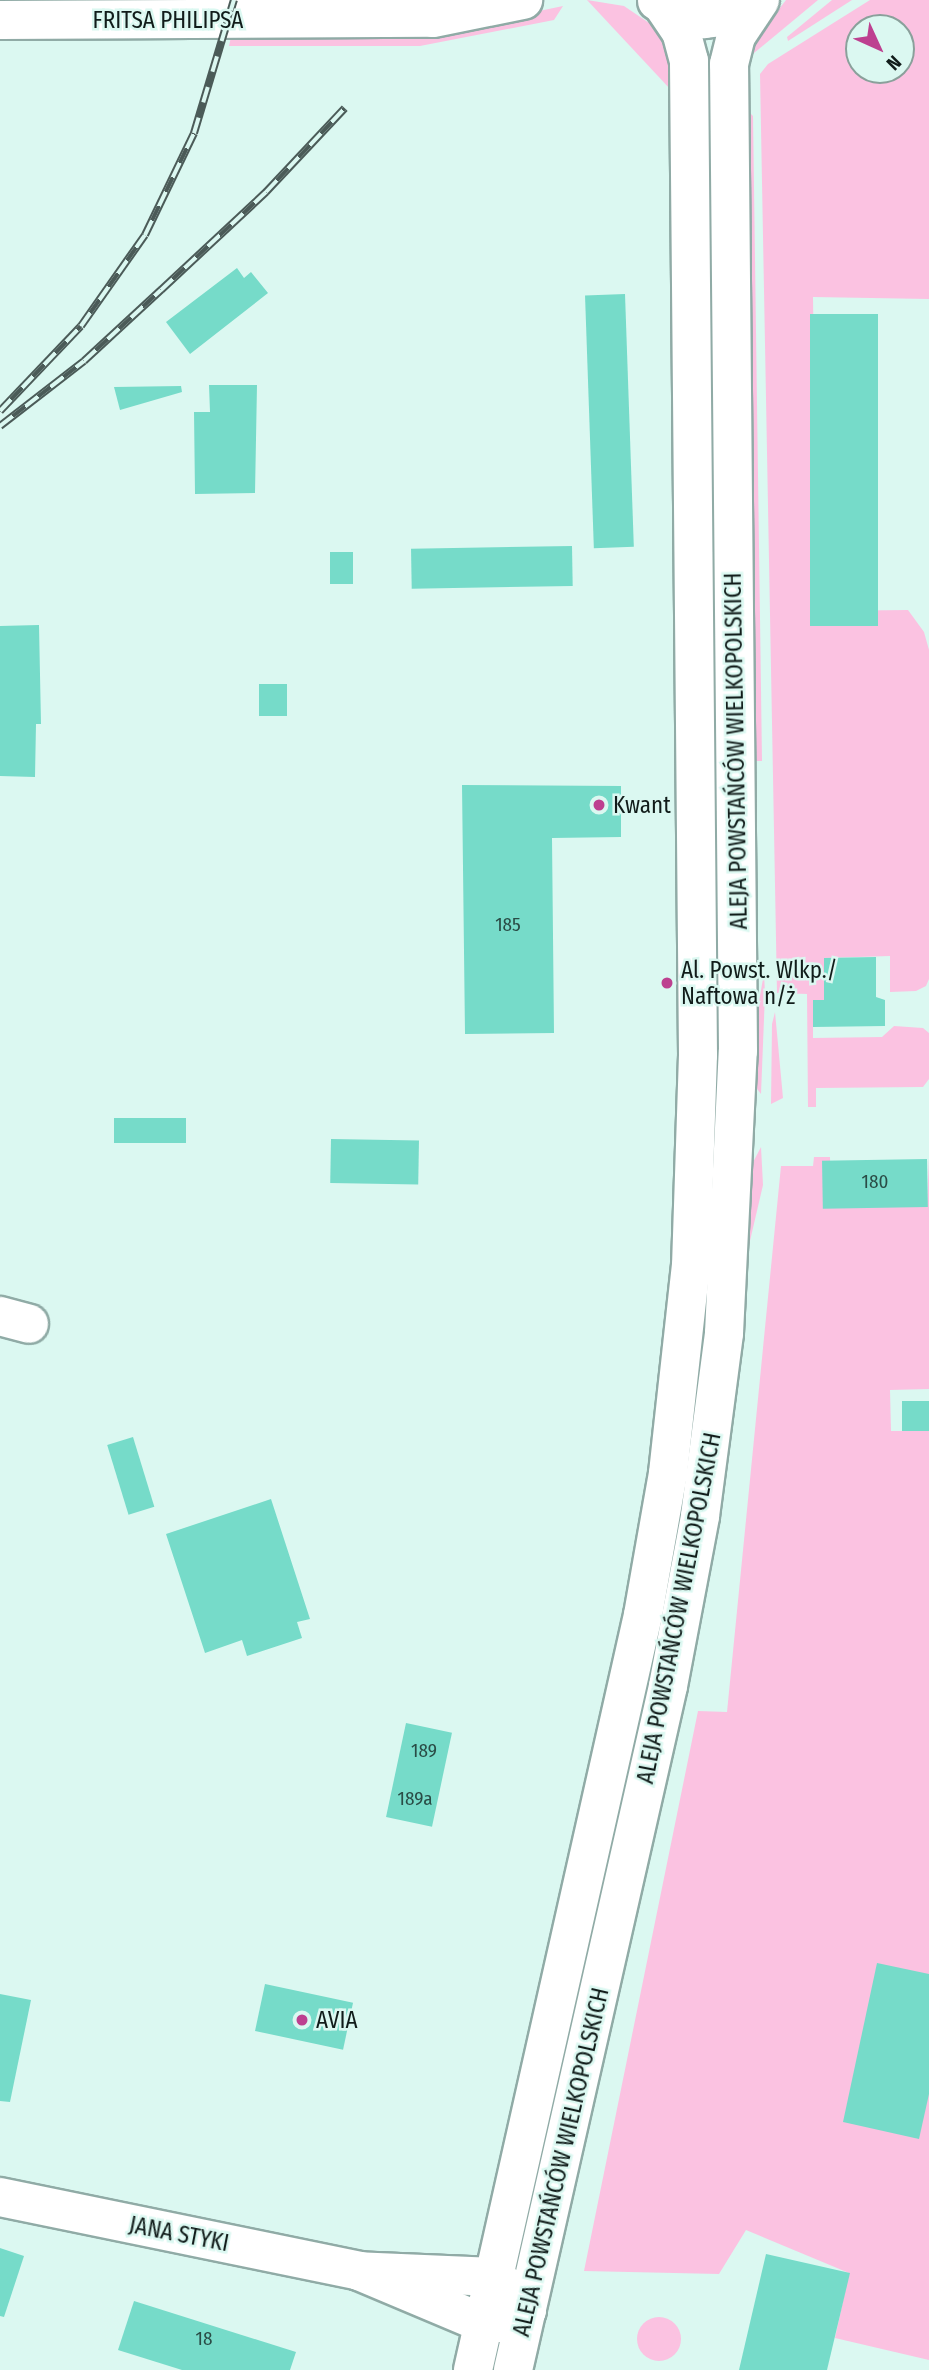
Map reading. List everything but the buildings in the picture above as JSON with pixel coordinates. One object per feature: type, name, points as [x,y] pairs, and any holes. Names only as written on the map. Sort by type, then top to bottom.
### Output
[{"type":"main road","name":"FRITSA PHILIPSA","points":[[335,19],[400,0]]},
{"type":"main road","name":"FRITSA PHILIPSA","points":[[0,20],[433,18],[523,0]]},
{"type":"main road","points":[[660,3],[690,17],[717,19],[759,0]]},
{"type":"main road","name":"ALEJA POWSTAŃCÓW WIELKOPOLSKICH","points":[[513,2370],[673,1662],[706,1478],[724,1333],[738,1051],[729,64],[736,36],[759,0]]},
{"type":"main road","name":"ALEJA POWSTAŃCÓW WIELKOPOLSKICH","points":[[473,2370],[643,1615],[668,1473],[691,1266],[698,1015],[689,61],[681,32],[660,3]]},
{"type":"main road","name":"JANA STYKI","points":[[0,2197],[359,2271],[494,2277]]},
{"type":"main road","name":"JANA STYKI","points":[[359,2271],[483,2323]]},
{"type":"main road","points":[[483,2323],[502,2323],[527,2310],[514,2292],[494,2277]]},
{"type":"shaded area","points":[[587,0],[624,6],[655,27],[673,67],[671,90]]},
{"type":"shaded area","points":[[786,0],[818,0],[748,58],[747,51]]},
{"type":"shaded area","points":[[832,0],[852,0],[788,41],[787,37]]},
{"type":"shaded area","points":[[870,0],[929,0],[929,299],[813,297],[817,611],[908,610],[924,632],[929,650],[929,979],[926,986],[916,991],[890,992],[890,956],[824,958],[824,1000],[813,1001],[813,1038],[882,1037],[894,1026],[923,1028],[929,1033],[929,1079],[923,1087],[816,1088],[816,1107],[808,1107],[807,994],[777,993],[760,74],[768,64],[845,16],[845,84],[915,84],[915,14],[848,14]]},
{"type":"shaded area","points":[[563,6],[554,20],[420,46],[229,46],[231,37],[438,32]]},
{"type":"shaded area","points":[[746,109],[753,116],[762,761],[750,761]]},
{"type":"shaded area","points":[[764,973],[761,1094],[754,1085],[754,1030]]},
{"type":"shaded area","points":[[775,1012],[783,1098],[771,1104],[772,1024]]},
{"type":"shaded area","points":[[761,1147],[763,1185],[746,1258],[749,1170]]},
{"type":"shaded area","points":[[814,1157],[830,1157],[831,1203],[927,1203],[929,1158],[929,1389],[890,1390],[891,1431],[929,1431],[929,2360],[835,2338],[849,2273],[746,2230],[719,2274],[584,2271],[698,1711],[727,1712],[781,1166],[813,1166]]},
{"type":"shaded area","points":[[659,2317],[675,2323],[681,2339],[675,2355],[659,2361],[643,2355],[637,2339],[643,2323]]},
{"type":"railway","points":[[0,411],[81,326],[145,235],[194,133],[234,0]]},
{"type":"railway","points":[[0,426],[84,361],[266,192],[345,108]]},
{"type":"place","name":"Kwant","points":[[599,805]]},
{"type":"place","name":"Al. Powst. Wlkp./ Naftowa n/ż","points":[[667,983]]},
{"type":"place","name":"AVIA","points":[[302,2020]]}]
